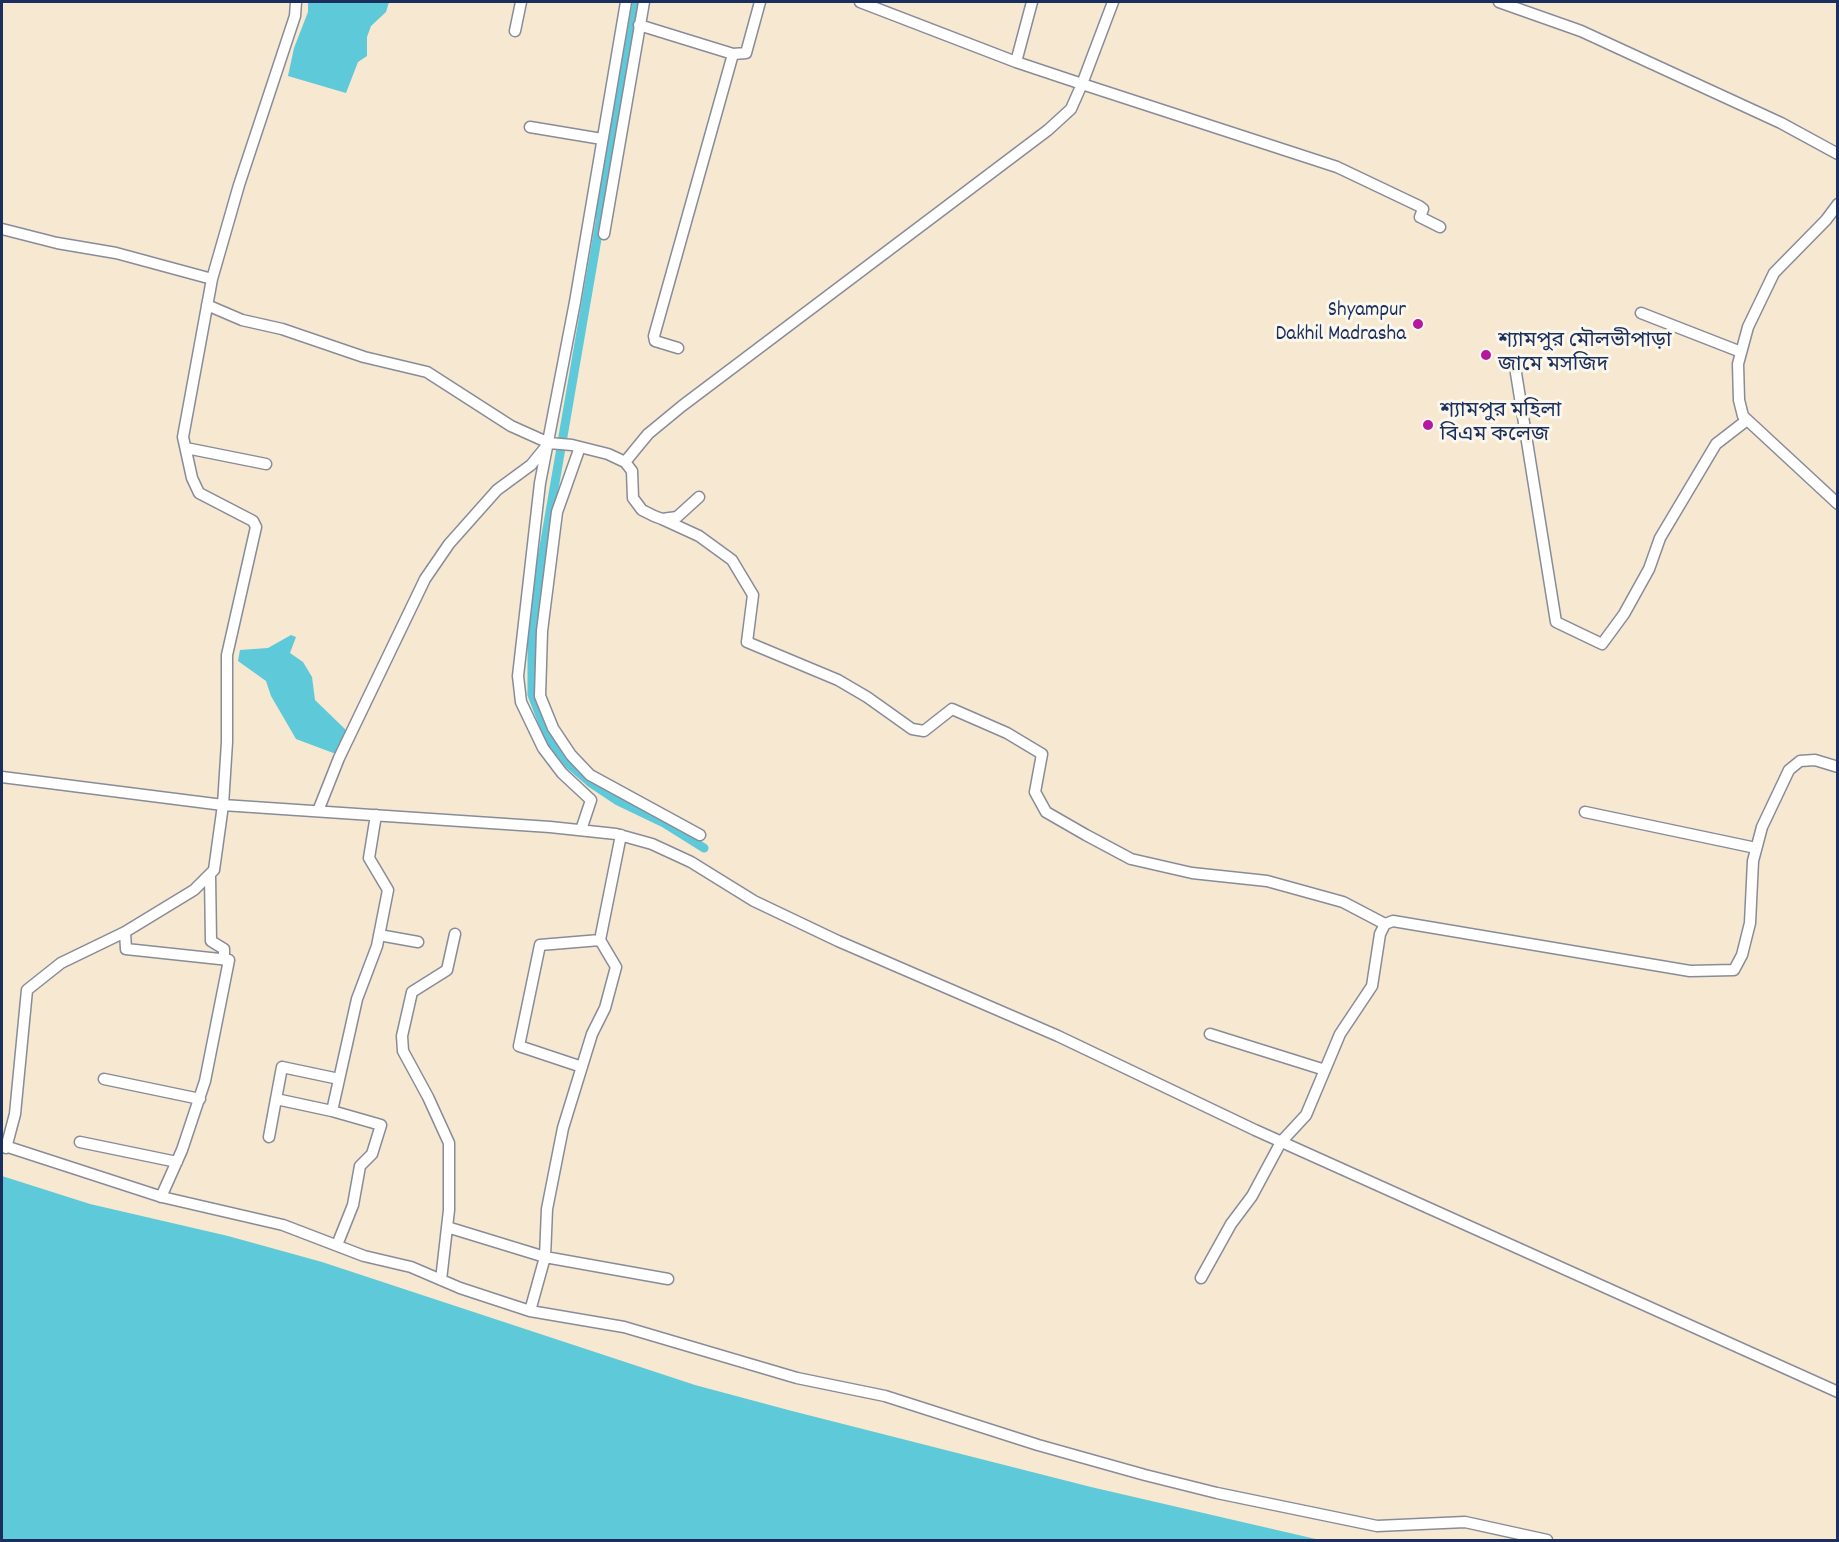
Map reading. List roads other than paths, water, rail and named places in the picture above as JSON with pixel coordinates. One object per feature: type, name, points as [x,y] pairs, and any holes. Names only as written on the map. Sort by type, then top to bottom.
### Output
[{"type":"street","points":[[296,2],[295,16],[238,185],[212,279],[183,436],[192,478],[199,493],[253,520],[256,527],[227,655],[227,742],[223,805],[214,870],[194,890],[125,932],[61,963],[27,990],[15,1114],[4,1147],[161,1197],[284,1225],[364,1256],[411,1267],[530,1311],[624,1327],[797,1377],[885,1396],[1038,1445],[1217,1493],[1377,1526],[1465,1522],[1547,1540]]},
{"type":"street","points":[[515,31],[521,2]]},
{"type":"street","points":[[626,2],[552,442],[540,483],[535,620],[540,696],[553,728],[571,755],[590,775],[700,835]]},
{"type":"street","points":[[604,234],[644,2]]},
{"type":"street","points":[[639,25],[733,54],[746,53],[760,2]]},
{"type":"street","points":[[860,2],[1016,62],[1337,167],[1419,206],[1423,209],[1420,217],[1440,227]]},
{"type":"street","points":[[1016,62],[1032,2]]},
{"type":"street","points":[[625,462],[648,434],[682,406],[1048,130],[1071,109],[1113,2]]},
{"type":"street","points":[[1499,2],[1581,31],[1781,123],[1838,154]]},
{"type":"street","points":[[678,348],[655,341],[654,336],[733,54]]},
{"type":"street","points":[[530,127],[602,140]]},
{"type":"street","points":[[1838,204],[1826,220],[1774,273],[1748,327],[1738,364],[1739,400],[1743,416],[1838,504]]},
{"type":"street","points":[[2,228],[57,243],[116,253],[212,279]]},
{"type":"street","points":[[207,305],[242,320],[273,326],[364,357],[427,372],[511,426],[552,442],[608,454],[625,462],[632,471],[633,498],[642,510],[699,536],[732,560],[753,595],[747,642],[837,680],[867,697],[912,729],[924,731],[952,709],[1007,733],[1042,754],[1035,792],[1046,812],[1131,859],[1192,873],[1267,881],[1343,902],[1385,924]]},
{"type":"street","points":[[1641,313],[1741,352]]},
{"type":"street","points":[[1516,373],[1556,622],[1602,644],[1624,614],[1648,569],[1660,538],[1716,444],[1748,420]]},
{"type":"street","points":[[318,811],[339,758],[425,579],[449,544],[497,490],[531,465],[552,442]]},
{"type":"street","points":[[576,446],[557,512],[535,620],[518,676],[521,702],[543,748],[562,773],[591,800],[581,830]]},
{"type":"street","points":[[186,447],[266,464]]},
{"type":"street","points":[[662,519],[677,517],[699,497]]},
{"type":"street","points":[[1201,1278],[1231,1224],[1252,1196],[1281,1142],[1306,1115],[1340,1034],[1371,986],[1380,934],[1385,924],[1393,921],[1690,971],[1734,970],[1742,955],[1750,923],[1756,848],[1767,813],[1789,770],[1800,761],[1808,760],[1838,767]]},
{"type":"street","points":[[2,777],[223,805],[581,830],[621,835],[652,844],[691,862],[754,901],[828,936],[1058,1036],[1281,1142],[1838,1392]]},
{"type":"street","points":[[1585,812],[1756,848]]},
{"type":"street","points":[[332,1111],[357,999],[379,935],[388,890],[369,858],[376,815]]},
{"type":"street","points":[[530,1311],[545,1257],[547,1209],[563,1128],[592,1034],[605,1008],[616,967],[600,940],[621,835]]},
{"type":"street","points":[[210,875],[211,941],[224,949],[224,960]]},
{"type":"street","points":[[125,932],[126,949],[229,960],[212,1053],[200,1098],[177,1162],[161,1197]]},
{"type":"street","points":[[441,1280],[447,1227],[449,1143],[403,1051],[402,1036],[412,992],[447,970],[455,934]]},
{"type":"street","points":[[379,935],[418,942]]},
{"type":"street","points":[[582,1067],[519,1046],[540,945],[600,940]]},
{"type":"street","points":[[1210,1034],[1325,1070]]},
{"type":"street","points":[[269,1137],[282,1067],[339,1079]]},
{"type":"street","points":[[104,1078],[200,1098]]},
{"type":"street","points":[[276,1099],[332,1111],[381,1125],[372,1154],[360,1166],[353,1205],[337,1245]]},
{"type":"street","points":[[80,1142],[177,1162]]},
{"type":"street","points":[[447,1227],[545,1257],[668,1279]]},
{"type":"water","points":[[308,2],[389,2],[386,12],[371,26],[367,37],[367,56],[358,62],[346,93],[288,76],[294,48],[308,12]]},
{"type":"water","points":[[291,635],[296,637],[290,653],[303,662],[312,677],[315,700],[348,732],[336,754],[296,739],[271,696],[266,681],[238,661],[240,650],[268,648]]},
{"type":"water","points":[[2,1176],[90,1204],[228,1236],[322,1262],[695,1385],[1091,1487],[1320,1540],[2,1540]]},
{"type":"waterway","points":[[599,215],[637,2]]},
{"type":"waterway","points":[[602,210],[541,564],[532,632],[532,695],[549,739],[569,764],[591,783],[618,801],[664,823],[704,848]]},
{"type":"place","name":"Shyampur Dakhil Madrasha","points":[[1418,324]]},
{"type":"place","name":"শ্যামপুর মৌলভীপাড়া জামে মসজিদ","points":[[1486,355]]},
{"type":"place","name":"শ্যামপুর মহিলা বিএম কলেজ","points":[[1428,425]]}]
